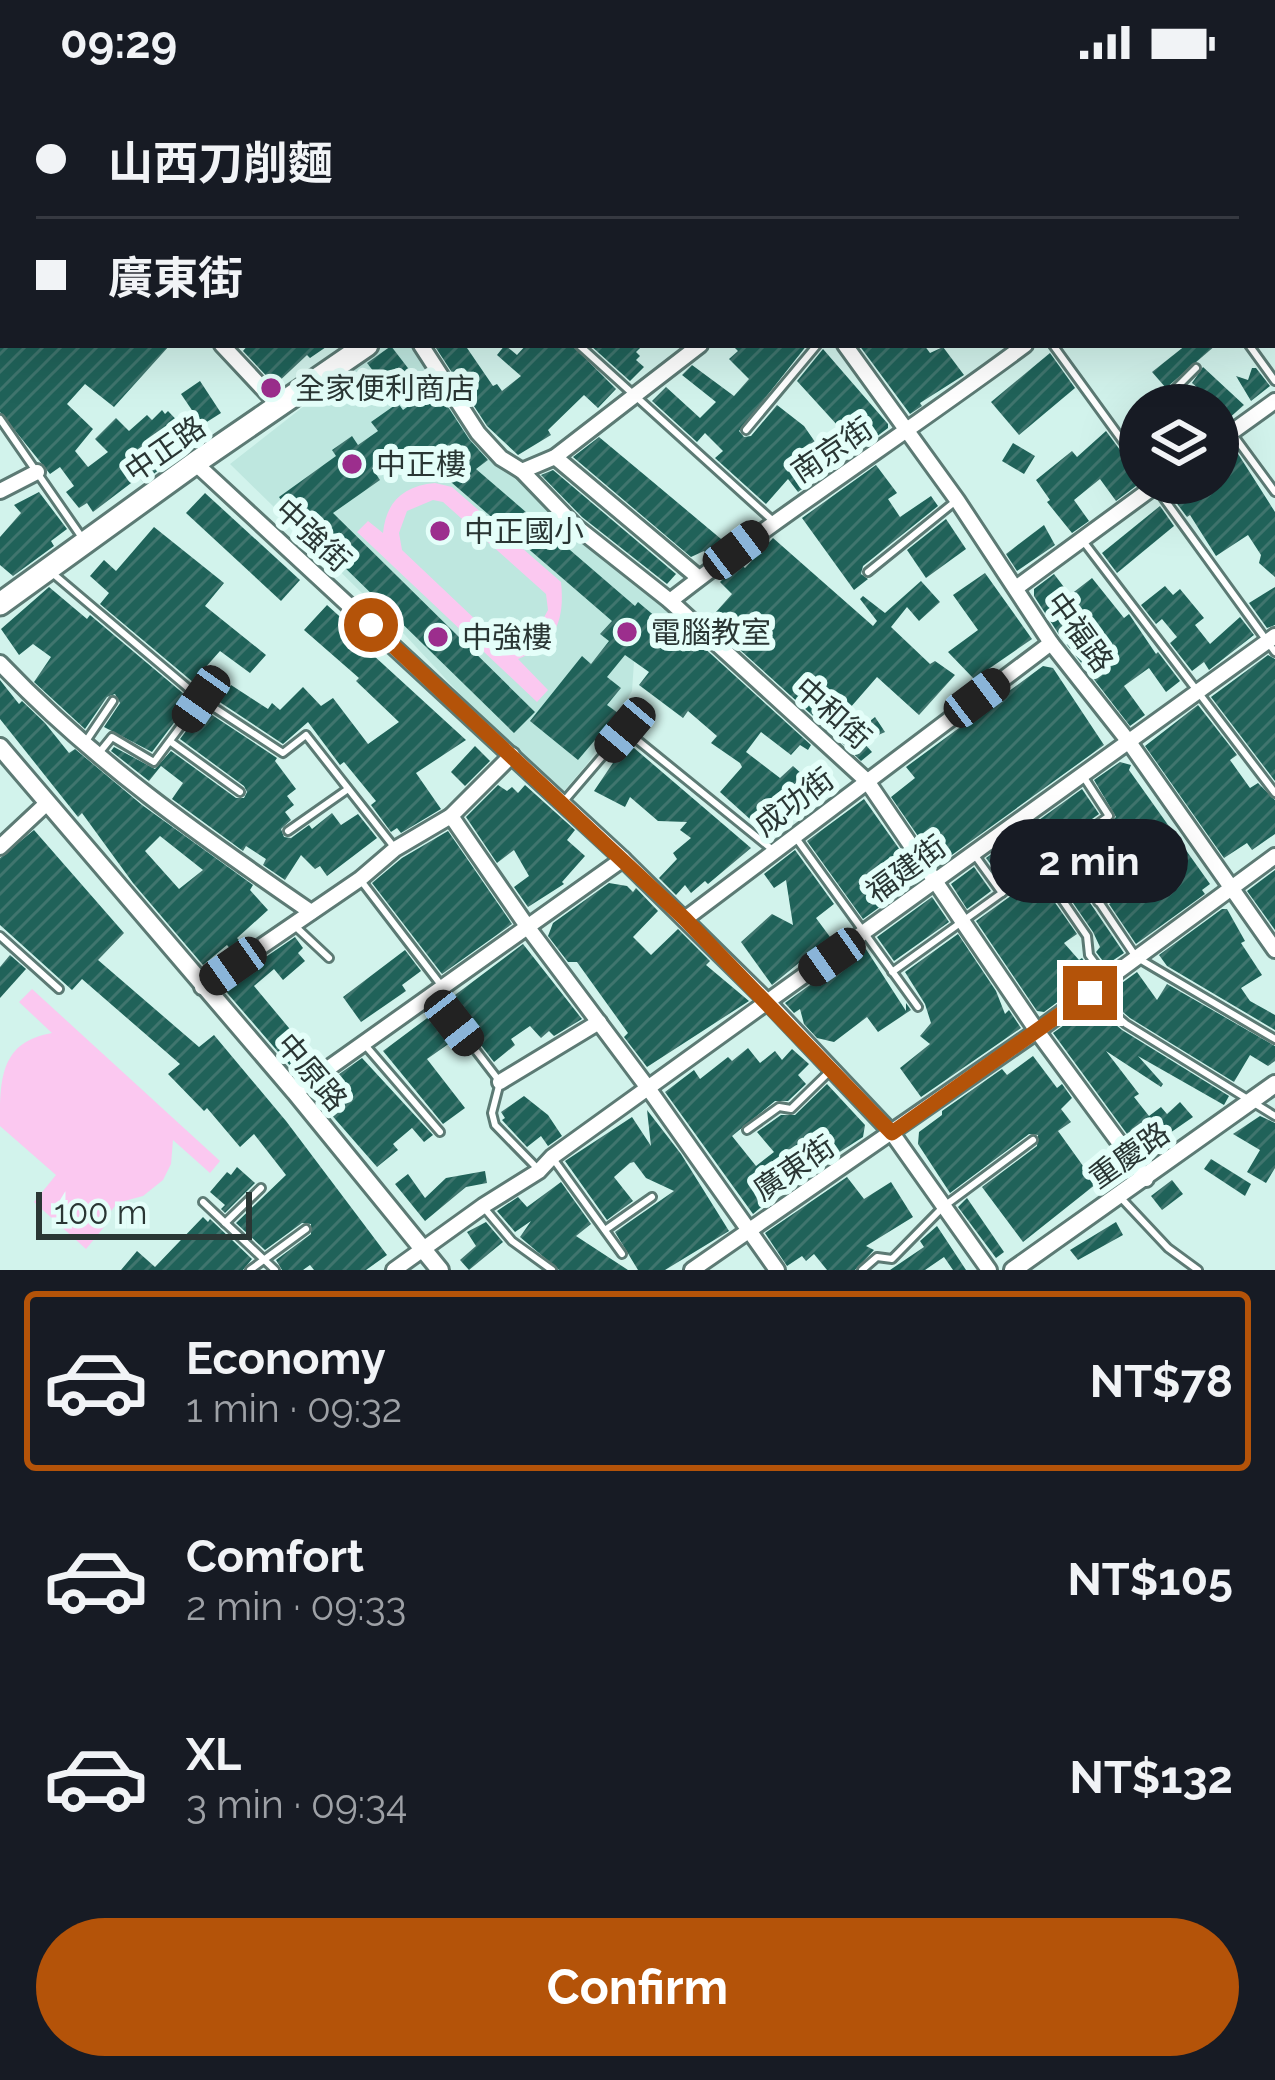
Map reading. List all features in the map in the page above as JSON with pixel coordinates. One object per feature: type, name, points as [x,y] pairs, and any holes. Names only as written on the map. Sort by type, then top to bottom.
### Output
[{"type":"main road","name":"中正路","points":[[0,604],[363,348]]},
{"type":"street","points":[[225,348],[280,407]]},
{"type":"street","name":"中和街","points":[[423,348],[478,433],[502,458],[522,471],[574,525],[670,601],[867,781],[1037,1031],[1146,1179]]},
{"type":"street","points":[[522,471],[555,457],[696,348]]},
{"type":"street","name":"中福路","points":[[847,348],[957,500],[1051,643],[1130,742],[1275,950]]},
{"type":"street","name":"南京街","points":[[670,601],[773,521],[907,432],[1021,348]]},
{"type":"street","points":[[1239,428],[1275,401]]},
{"type":"street","points":[[555,457],[699,578]]},
{"type":"street","name":"中強街","points":[[195,463],[623,859],[768,1002],[892,1133],[989,1270]]},
{"type":"street","points":[[0,491],[37,472]]},
{"type":"street","points":[[1016,588],[1130,504]]},
{"type":"street","name":"成功街","points":[[685,919],[1051,643]]},
{"type":"street","name":"福建街","points":[[394,1270],[1272,644]]},
{"type":"street","points":[[0,663],[97,756],[165,812],[311,912]]},
{"type":"street","name":"中原路","points":[[0,747],[295,1092],[440,1270]]},
{"type":"street","points":[[202,987],[395,849],[452,816],[512,755]]},
{"type":"street","points":[[0,847],[47,803]]},
{"type":"street","points":[[452,816],[777,1270]]},
{"type":"street","name":"廣東街","points":[[692,1270],[1037,1031],[1275,856]]},
{"type":"street","points":[[295,1092],[623,859]]},
{"type":"street","points":[[500,1082],[599,1022]]},
{"type":"street","name":"重慶路","points":[[1013,1270],[1275,1084]]},
{"type":"lane","points":[[583,348],[773,521]]},
{"type":"lane","points":[[746,430],[814,348]]},
{"type":"lane","points":[[1055,348],[1119,436]]},
{"type":"lane","points":[[1251,348],[1275,381]]},
{"type":"lane","points":[[1180,384],[1196,368]]},
{"type":"lane","points":[[0,419],[86,543]]},
{"type":"lane","points":[[1239,453],[1275,491]]},
{"type":"lane","points":[[868,572],[957,500]]},
{"type":"lane","points":[[1170,504],[1272,644]]},
{"type":"lane","points":[[1083,541],[1275,793]]},
{"type":"lane","points":[[48,570],[201,699],[283,753],[306,735],[395,849]]},
{"type":"lane","points":[[97,756],[112,737],[154,762],[201,699]]},
{"type":"lane","points":[[86,741],[113,701]]},
{"type":"lane","points":[[562,803],[625,730],[773,851]]},
{"type":"lane","points":[[171,742],[240,792]]},
{"type":"lane","points":[[892,972],[1109,816],[1083,776]]},
{"type":"lane","points":[[288,831],[348,789]]},
{"type":"lane","points":[[1086,832],[1126,885],[1098,902]]},
{"type":"lane","points":[[794,835],[918,1007]]},
{"type":"lane","points":[[1063,849],[1136,956],[1275,1040]]},
{"type":"lane","points":[[974,854],[1002,893]]},
{"type":"lane","points":[[1039,866],[1087,935],[1089,955],[1106,978]]},
{"type":"lane","points":[[359,879],[500,1082],[492,1113],[495,1125],[539,1171]]},
{"type":"lane","points":[[294,924],[329,958]]},
{"type":"lane","points":[[0,936],[59,988]]},
{"type":"lane","points":[[1090,993],[1126,1024],[1275,1116]]},
{"type":"lane","points":[[363,1042],[440,1132]]},
{"type":"lane","points":[[747,1130],[778,1107],[791,1108],[832,1068]]},
{"type":"lane","points":[[862,1270],[877,1257],[892,1259],[943,1207],[1033,1140]]},
{"type":"lane","points":[[552,1157],[622,1253]]},
{"type":"lane","points":[[225,1223],[261,1188]]},
{"type":"lane","points":[[1119,1195],[1132,1214],[1198,1270]]},
{"type":"lane","points":[[605,1230],[652,1197]]},
{"type":"lane","points":[[203,1202],[274,1270]]},
{"type":"lane","points":[[483,1206],[512,1241],[552,1270]]},
{"type":"lane","points":[[250,1270],[305,1229]]},
{"type":"shaded area","name":"中正國小","points":[[378,348],[414,348],[475,444],[671,603],[672,621],[634,662],[632,691],[588,763],[557,799],[405,635],[230,464]]},
{"type":"shaded area","points":[[424,485],[452,487],[561,582],[555,630],[541,646],[518,659],[548,690],[537,702],[357,532],[368,521],[383,533],[392,504],[405,492]],"holes":[[[433,500],[443,502],[546,594],[548,610],[534,636],[520,642],[497,640],[402,550],[399,533],[407,511]]]},
{"type":"shaded area","points":[[32,989],[220,1161],[210,1173],[173,1140],[171,1164],[163,1180],[143,1196],[117,1203],[86,1249],[34,1202],[56,1175],[0,1126],[6,1065],[22,1045],[52,1033],[19,1002]]},
{"type":"building","points":[[0,348],[167,348],[114,407],[85,384],[67,404],[93,429],[75,451],[88,467],[108,452],[95,439],[116,418],[129,431],[147,415],[152,420],[162,410],[188,432],[158,460],[164,466],[143,482],[139,477],[93,512],[87,503],[79,508],[66,492],[74,486],[60,467],[50,474],[0,412]]},
{"type":"building","points":[[325,348],[310,358],[307,355],[275,385],[243,351]]},
{"type":"building","points":[[393,348],[411,372],[387,389],[367,363]]},
{"type":"building","points":[[436,348],[467,348],[493,386],[497,384],[502,391],[521,376],[497,355],[503,348],[517,355],[523,348],[575,348],[616,389],[598,408],[584,395],[548,430],[551,435],[518,455],[487,426]]},
{"type":"building","points":[[593,348],[640,348],[636,360],[644,367],[630,381]]},
{"type":"building","points":[[735,348],[805,348],[739,431],[744,437],[751,436],[777,405],[804,426],[833,468],[798,492],[788,479],[766,504],[715,458],[723,451],[705,433],[697,442],[652,401],[666,387],[700,418],[716,402],[682,375],[692,365],[734,396],[749,379],[729,359],[738,351]]},
{"type":"building","points":[[861,348],[926,348],[930,353],[944,348],[964,375],[910,414]]},
{"type":"building","points":[[1182,348],[1213,348],[1171,384],[1162,384],[1152,372]]},
{"type":"building","points":[[823,349],[888,424],[864,446],[854,434],[849,438],[797,381]]},
{"type":"building","points":[[1050,353],[1075,388],[1019,435],[991,402]]},
{"type":"building","points":[[1203,367],[1221,384],[1193,384]]},
{"type":"building","points":[[1252,368],[1270,386],[1251,401],[1236,376],[1248,380]]},
{"type":"building","points":[[200,381],[221,413],[202,425],[181,394]]},
{"type":"building","points":[[435,387],[488,460],[476,469],[635,606],[638,602],[669,628],[673,623],[679,625],[811,745],[808,750],[800,745],[791,755],[761,732],[746,752],[780,778],[793,766],[803,775],[812,766],[835,788],[827,796],[823,791],[810,804],[807,801],[772,839],[720,792],[742,767],[740,763],[711,743],[717,736],[688,711],[683,718],[639,685],[649,672],[625,655],[607,677],[621,688],[607,705],[618,713],[578,760],[530,721],[582,656],[591,664],[609,641],[600,634],[612,621],[415,451],[404,459],[397,450],[372,468],[380,480],[333,513],[535,712],[514,733],[295,519],[279,497],[336,456],[332,450],[352,436],[358,445],[378,431],[371,422],[398,403],[403,410]]},
{"type":"building","points":[[1106,431],[1119,449],[1119,499],[1116,501],[1100,479],[1074,500],[1089,521],[1072,533],[1036,480],[1072,451],[1077,457]]},
{"type":"building","points":[[599,437],[727,544],[709,557],[704,551],[691,557],[573,457]]},
{"type":"building","points":[[1013,443],[1035,456],[1024,474],[1002,461]]},
{"type":"building","points":[[1239,455],[1275,512],[1275,577],[1259,563],[1261,555],[1248,535],[1216,556],[1190,515],[1177,504],[1239,504]]},
{"type":"building","points":[[876,465],[897,493],[888,499],[900,517],[931,496],[938,506],[863,566],[861,574],[868,579],[854,590],[802,518]]},
{"type":"building","points":[[553,470],[676,574],[667,584],[582,517],[541,475]]},
{"type":"building","points":[[39,492],[67,529],[51,541],[54,546],[13,576],[0,565],[0,537],[21,513],[14,505]]},
{"type":"building","points":[[205,493],[300,580],[281,601],[186,513]]},
{"type":"building","points":[[1160,506],[1174,526],[1117,573],[1102,553]]},
{"type":"building","points":[[946,519],[966,549],[926,578],[907,550]]},
{"type":"building","points":[[1044,525],[1055,545],[1017,571],[1006,554]]},
{"type":"building","points":[[154,527],[224,583],[205,606],[266,655],[250,673],[220,651],[204,669],[227,691],[231,685],[268,709],[272,703],[280,710],[303,687],[321,706],[333,698],[368,744],[399,722],[356,681],[359,678],[304,630],[327,605],[369,643],[373,655],[466,740],[416,773],[441,809],[401,833],[397,828],[391,832],[371,805],[376,801],[344,762],[340,765],[308,722],[283,744],[206,693],[100,604],[109,593],[90,576],[104,560],[116,571]]},
{"type":"building","points":[[773,538],[873,626],[877,621],[860,599],[863,596],[885,613],[921,581],[940,602],[919,621],[907,607],[891,627],[930,664],[935,661],[955,675],[919,715],[877,677],[833,734],[708,621],[732,594],[720,582],[739,563],[745,568]]},
{"type":"building","points":[[985,573],[1032,639],[974,679],[948,652],[978,630],[953,595]]},
{"type":"building","points":[[1054,574],[1070,595],[1092,578],[1124,618],[1129,614],[1180,681],[1166,692],[1149,668],[1124,686],[1145,715],[1130,726],[1034,596],[1034,589]]},
{"type":"building","points":[[1165,586],[1173,595],[1180,589],[1204,618],[1195,625],[1210,644],[1240,617],[1254,635],[1209,670],[1204,662],[1192,671],[1170,643],[1177,637],[1162,619],[1156,624],[1141,605]]},
{"type":"building","points":[[49,587],[87,619],[90,615],[191,700],[152,752],[104,727],[120,703],[115,694],[107,697],[85,729],[34,682],[51,657],[33,644],[19,655],[1,629]]},
{"type":"building","points":[[1275,587],[1275,625],[1267,628],[1249,603]]},
{"type":"building","points":[[1268,655],[1275,659],[1275,781],[1211,697]]},
{"type":"building","points":[[1043,666],[1053,668],[1104,745],[938,865],[891,797],[915,778],[906,767]]},
{"type":"building","points":[[0,680],[69,753],[75,749],[142,805],[253,885],[250,890],[268,910],[237,938],[243,945],[233,952],[227,945],[203,965],[0,719]],"holes":[[[160,836],[203,870],[179,889],[145,851]]]},
{"type":"building","points":[[1198,705],[1237,755],[1230,760],[1250,788],[1258,783],[1275,800],[1275,834],[1252,850],[1247,843],[1224,858],[1145,746]]},
{"type":"building","points":[[203,709],[277,758],[296,789],[287,796],[294,805],[285,812],[291,820],[281,829],[284,837],[291,838],[309,825],[312,829],[332,813],[341,825],[358,814],[377,838],[327,876],[301,855],[285,880],[263,865],[266,859],[246,846],[243,851],[172,799],[183,783],[161,766],[149,781],[111,751],[114,747],[155,769],[171,751],[236,798],[244,798],[244,786],[180,739]]},
{"type":"building","points":[[875,717],[885,732],[863,742],[872,752],[861,761],[842,743]]},
{"type":"building","points":[[627,742],[751,848],[691,893],[685,885],[676,895],[659,878],[677,859],[673,853],[691,838],[680,830],[687,822],[658,821],[630,797],[625,807],[594,791]]},
{"type":"building","points":[[475,746],[490,761],[465,786],[451,772]]},
{"type":"building","points":[[1120,762],[1131,765],[1129,770],[1210,884],[1202,890],[1205,894],[1136,944],[1109,904],[1131,891],[1133,883],[1097,834],[1116,817],[1094,780]]},
{"type":"building","points":[[498,785],[518,793],[525,785],[575,830],[567,840],[585,856],[564,884],[528,907],[514,887],[529,876],[514,850],[497,863],[466,817]]},
{"type":"building","points":[[1082,789],[1099,814],[1004,882],[986,858]]},
{"type":"building","points":[[864,799],[912,867],[905,871],[913,883],[863,919],[807,841]]},
{"type":"building","points":[[34,830],[124,933],[98,960],[199,1047],[214,1035],[387,1255],[366,1270],[314,1270],[310,1265],[303,1270],[282,1270],[276,1260],[311,1234],[311,1224],[302,1223],[265,1250],[236,1223],[286,1175],[254,1134],[240,1147],[207,1108],[204,1111],[168,1074],[180,1064],[82,979],[72,990],[0,925],[0,858]]},
{"type":"building","points":[[448,831],[512,924],[442,974],[372,883],[402,858]]},
{"type":"building","points":[[1085,843],[1115,883],[1101,891],[1074,851]]},
{"type":"building","points":[[795,850],[834,904],[816,918],[833,941],[817,948],[772,985],[741,942],[772,914],[793,925],[786,880],[774,888],[764,874]]},
{"type":"building","points":[[1061,860],[1124,953],[1106,965],[1096,952],[1100,947],[1093,932],[1049,868]]},
{"type":"building","points":[[974,867],[991,891],[967,909],[951,884]]},
{"type":"building","points":[[1275,870],[1275,930],[1247,891]]},
{"type":"building","points":[[1037,877],[1077,934],[1064,943],[1094,975],[1044,1012],[1037,1011],[976,921]]},
{"type":"building","points":[[609,883],[633,892],[636,888],[658,911],[633,937],[651,955],[678,929],[710,961],[706,965],[749,1001],[647,1067],[577,962],[568,962],[548,936],[553,923]]},
{"type":"building","points":[[932,897],[949,922],[894,961],[877,937]]},
{"type":"building","points":[[1227,909],[1262,975],[1241,988],[1250,1001],[1275,1015],[1275,1030],[1167,966],[1159,955]]},
{"type":"building","points":[[958,934],[996,991],[1005,1014],[1009,1010],[1021,1028],[921,1097],[900,1068],[930,1044],[920,1036],[931,1023],[905,972]]},
{"type":"building","points":[[295,937],[305,961],[283,980],[274,969],[254,986],[304,1046],[297,1052],[302,1059],[292,1068],[222,987]]},
{"type":"building","points":[[523,944],[582,1019],[554,1036],[549,1031],[541,1038],[530,1026],[511,1039],[515,1045],[494,1062],[447,1001]]},
{"type":"building","points":[[864,946],[906,1011],[906,1003],[911,1010],[878,1032],[867,1017],[834,1042],[817,1038],[804,1024],[800,1009],[794,1013],[785,1003]]},
{"type":"building","points":[[405,950],[421,971],[402,985],[406,991],[361,1022],[343,997]]},
{"type":"building","points":[[10,955],[26,969],[0,998],[0,967]]},
{"type":"building","points":[[1137,972],[1157,1000],[1167,984],[1275,1046],[1275,1061],[1268,1066],[1250,1055],[1234,1082],[1130,1018],[1104,996]]},
{"type":"building","points":[[1092,1005],[1122,1030],[1229,1096],[1224,1105],[1138,1056],[1161,1087],[1106,1051],[1139,1094],[1134,1097],[1149,1116],[1161,1107],[1167,1114],[1180,1102],[1193,1117],[1141,1153],[1053,1033]]},
{"type":"building","points":[[434,1013],[457,1038],[427,1059],[465,1108],[443,1124],[383,1051]]},
{"type":"building","points":[[748,1048],[760,1063],[775,1051],[782,1060],[792,1049],[809,1064],[798,1075],[806,1084],[788,1101],[775,1101],[732,1136],[756,1166],[774,1152],[757,1132],[781,1115],[795,1115],[827,1084],[865,1125],[863,1137],[835,1155],[823,1144],[798,1166],[803,1172],[753,1214],[665,1092],[694,1070],[700,1079]]},
{"type":"building","points":[[1033,1056],[1057,1088],[1062,1084],[1072,1098],[1061,1109],[1071,1122],[1058,1131],[1096,1184],[1023,1242],[982,1187],[1037,1146],[1038,1135],[1029,1134],[950,1193],[918,1144],[919,1132],[942,1111],[1002,1069],[1007,1075]]},
{"type":"building","points":[[362,1058],[433,1135],[424,1142],[412,1128],[393,1144],[398,1150],[377,1167],[315,1096],[315,1091]]},
{"type":"building","points":[[524,1096],[548,1115],[562,1136],[548,1146],[541,1136],[527,1147],[502,1120],[501,1112]]},
{"type":"building","points":[[647,1110],[729,1231],[665,1270],[638,1270],[615,1232],[674,1191],[646,1178],[630,1163],[614,1177],[633,1201],[607,1220],[565,1161],[632,1117],[651,1146]]},
{"type":"building","points":[[1260,1116],[1275,1123],[1275,1168],[1266,1183],[1247,1172],[1260,1150],[1233,1134]]},
{"type":"building","points":[[1211,1159],[1251,1184],[1245,1196],[1204,1169]]},
{"type":"building","points":[[237,1167],[255,1183],[225,1213],[221,1209],[225,1205],[210,1192]]},
{"type":"building","points":[[485,1171],[487,1183],[466,1187],[425,1221],[395,1184],[408,1174],[425,1198],[446,1178]]},
{"type":"building","points":[[847,1177],[864,1199],[891,1182],[913,1217],[866,1246],[874,1250],[855,1270],[827,1270],[814,1254],[787,1266],[765,1233]]},
{"type":"building","points":[[1172,1180],[1183,1194],[1162,1210],[1151,1196]]},
{"type":"building","points":[[561,1182],[591,1224],[576,1236],[628,1270],[559,1270],[520,1237],[531,1221],[515,1232],[497,1211],[518,1197],[527,1207]]},
{"type":"building","points":[[967,1198],[1004,1252],[996,1258],[958,1207]]},
{"type":"building","points":[[203,1217],[252,1259],[243,1270],[121,1270],[137,1251],[155,1267]]},
{"type":"building","points":[[486,1222],[503,1242],[469,1270],[460,1260],[476,1246],[467,1232]]},
{"type":"building","points":[[1116,1222],[1123,1235],[1078,1260],[1070,1250]]},
{"type":"building","points":[[937,1226],[966,1270],[953,1270],[944,1257],[925,1270],[890,1270],[924,1247],[920,1241]]},
{"type":"place","name":"全家便利商店","points":[[271,388]]},
{"type":"place","name":"中正樓","points":[[352,464]]},
{"type":"place","name":"中正國小","points":[[440,531]]},
{"type":"place","name":"電腦教室","points":[[627,632]]},
{"type":"place","name":"中強樓","points":[[438,637]]},
{"type":"route","points":[[371,625],[685,919],[892,1133],[1090,993]]}]
